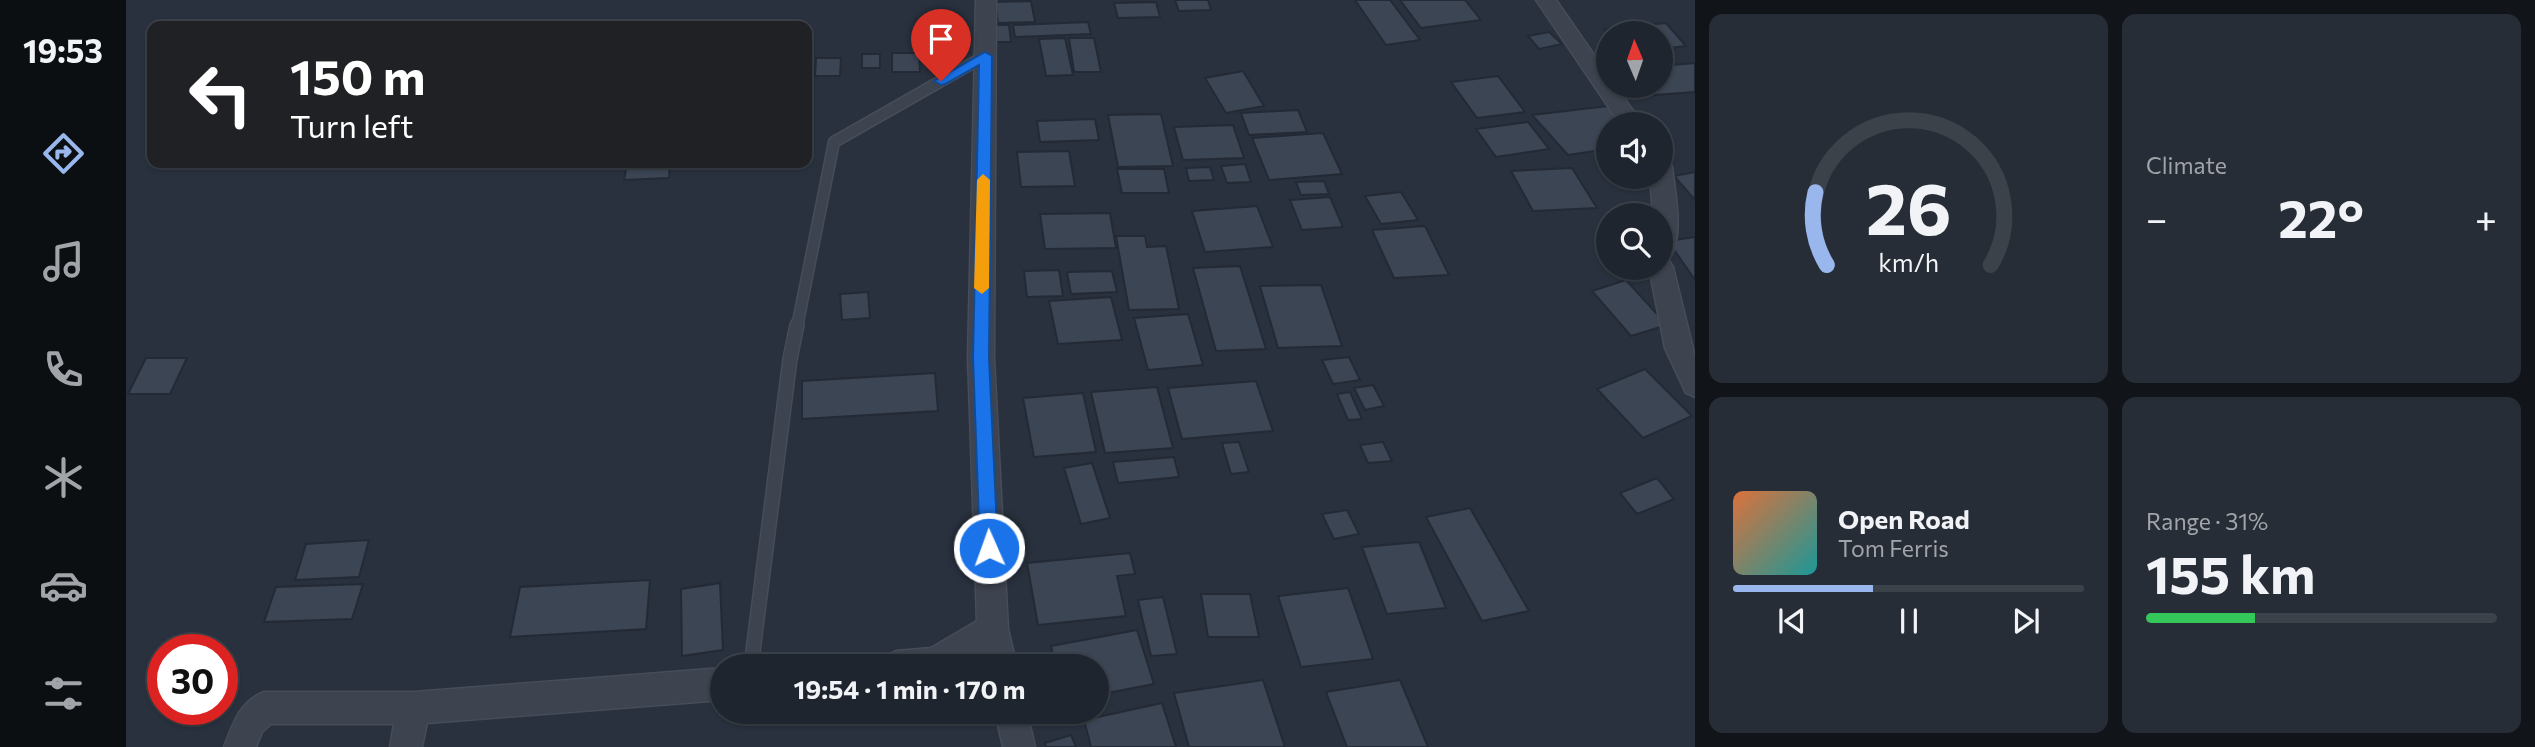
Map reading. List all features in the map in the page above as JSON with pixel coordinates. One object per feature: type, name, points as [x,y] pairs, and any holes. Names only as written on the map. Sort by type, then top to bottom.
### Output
[{"type":"street","points":[[986,0],[981,358],[993,629],[998,654]]},
{"type":"street","points":[[1546,0],[1624,112]]},
{"type":"street","points":[[1664,280],[1678,348],[1695,384]]},
{"type":"street","points":[[950,654],[993,629]]},
{"type":"street","points":[[240,747],[251,721],[264,708],[414,708],[710,685]]},
{"type":"street","points":[[406,747],[414,708]]},
{"type":"street","points":[[1014,724],[1019,747]]},
{"type":"lane","points":[[753,654],[790,359],[834,142],[985,56]]},
{"type":"building","points":[[1175,0],[1208,0],[1211,10],[1179,11]]},
{"type":"building","points":[[1355,0],[1390,0],[1420,40],[1386,45]]},
{"type":"building","points":[[1400,0],[1465,0],[1481,20],[1421,28]]},
{"type":"building","points":[[1031,1],[1035,22],[998,23],[995,2]]},
{"type":"building","points":[[1156,2],[1160,17],[1118,18],[1114,3]]},
{"type":"building","points":[[1088,22],[1091,34],[1015,37],[1013,25]]},
{"type":"building","points":[[992,25],[1009,25],[1011,42],[993,42]]},
{"type":"building","points":[[1673,31],[1686,46],[1673,48]]},
{"type":"building","points":[[1549,32],[1562,44],[1539,49],[1528,36]]},
{"type":"building","points":[[1065,38],[1073,75],[1046,76],[1039,39]]},
{"type":"building","points":[[1069,38],[1094,38],[1101,72],[1074,72]]},
{"type":"building","points":[[892,53],[919,53],[920,72],[892,72]]},
{"type":"building","points":[[862,54],[880,54],[880,68],[862,68]]},
{"type":"building","points":[[816,58],[841,58],[840,76],[815,76]]},
{"type":"building","points":[[1695,63],[1695,92],[1673,94],[1673,65]]},
{"type":"building","points":[[1243,71],[1264,106],[1226,113],[1205,78]]},
{"type":"building","points":[[1498,76],[1525,112],[1477,118],[1451,82]]},
{"type":"building","points":[[1608,106],[1613,112],[1596,112],[1596,151],[1568,155],[1532,115]]},
{"type":"building","points":[[1298,110],[1307,132],[1249,135],[1241,113]]},
{"type":"building","points":[[1161,114],[1173,166],[1118,167],[1108,115]]},
{"type":"building","points":[[1095,119],[1099,140],[1040,142],[1037,121]]},
{"type":"building","points":[[1528,122],[1549,149],[1496,157],[1476,129]]},
{"type":"building","points":[[1233,125],[1244,158],[1183,160],[1174,127]]},
{"type":"building","points":[[1323,133],[1342,174],[1269,180],[1252,138]]},
{"type":"building","points":[[1069,151],[1075,186],[1021,187],[1017,152]]},
{"type":"building","points":[[1245,164],[1251,182],[1227,183],[1221,166]]},
{"type":"building","points":[[1210,167],[1214,180],[1189,181],[1186,168]]},
{"type":"building","points":[[626,168],[670,168],[669,178],[624,180]]},
{"type":"building","points":[[1572,168],[1596,208],[1533,211],[1511,171]]},
{"type":"building","points":[[1117,169],[1164,169],[1169,193],[1122,193]]},
{"type":"building","points":[[1695,172],[1695,200],[1674,176]]},
{"type":"building","points":[[1324,181],[1329,194],[1301,195],[1296,182]]},
{"type":"building","points":[[1401,192],[1418,220],[1381,224],[1365,196]]},
{"type":"building","points":[[1330,197],[1343,227],[1302,230],[1290,200]]},
{"type":"building","points":[[1257,206],[1273,247],[1205,252],[1192,211]]},
{"type":"building","points":[[1110,213],[1116,248],[1045,249],[1040,214]]},
{"type":"building","points":[[1425,226],[1449,275],[1394,278],[1372,230]]},
{"type":"building","points":[[1116,236],[1145,236],[1147,247],[1166,246],[1179,309],[1129,310]]},
{"type":"building","points":[[1695,237],[1695,280],[1673,248],[1673,240]]},
{"type":"building","points":[[1240,266],[1266,349],[1216,351],[1193,268]]},
{"type":"building","points":[[1059,270],[1063,296],[1027,297],[1024,271]]},
{"type":"building","points":[[1112,271],[1117,292],[1071,294],[1067,272]]},
{"type":"building","points":[[1626,280],[1667,325],[1631,336],[1592,291]]},
{"type":"building","points":[[1321,285],[1342,346],[1278,348],[1260,286]]},
{"type":"building","points":[[868,292],[870,318],[842,320],[840,294]]},
{"type":"building","points":[[1111,297],[1122,340],[1058,344],[1049,301]]},
{"type":"building","points":[[1188,314],[1203,365],[1148,370],[1134,318]]},
{"type":"building","points":[[1349,357],[1360,380],[1333,384],[1322,360]]},
{"type":"building","points":[[146,358],[187,358],[170,394],[128,394]]},
{"type":"building","points":[[1645,369],[1692,416],[1643,438],[1597,389]]},
{"type":"building","points":[[935,373],[938,411],[802,419],[802,381]]},
{"type":"building","points":[[1256,381],[1273,431],[1182,439],[1168,388]]},
{"type":"building","points":[[1373,385],[1384,406],[1365,410],[1354,388]]},
{"type":"building","points":[[1157,387],[1173,448],[1105,453],[1091,392]]},
{"type":"building","points":[[1350,392],[1362,419],[1348,420],[1337,394]]},
{"type":"building","points":[[1083,393],[1096,452],[1034,457],[1023,398]]},
{"type":"building","points":[[1239,442],[1249,472],[1231,474],[1222,443]]},
{"type":"building","points":[[1383,442],[1392,461],[1368,463],[1360,445]]},
{"type":"building","points":[[1174,457],[1179,477],[1118,483],[1113,462]]},
{"type":"building","points":[[1092,463],[1110,518],[1081,524],[1064,468]]},
{"type":"building","points":[[1657,478],[1674,499],[1637,514],[1620,493]]},
{"type":"building","points":[[1470,508],[1529,611],[1482,621],[1426,517]]},
{"type":"building","points":[[1347,510],[1359,534],[1334,539],[1322,514]]},
{"type":"building","points":[[369,540],[359,577],[295,580],[306,544]]},
{"type":"building","points":[[1419,542],[1446,608],[1387,614],[1362,547]]},
{"type":"building","points":[[1130,553],[1135,574],[1117,576],[1126,616],[1038,625],[1027,563]]},
{"type":"building","points":[[650,580],[646,629],[510,637],[520,587]]},
{"type":"building","points":[[720,583],[723,650],[682,656],[681,589]]},
{"type":"building","points":[[363,584],[352,619],[264,622],[276,587]]},
{"type":"building","points":[[1348,588],[1373,659],[1301,667],[1278,596]]},
{"type":"building","points":[[1201,594],[1250,594],[1259,637],[1208,637]]},
{"type":"building","points":[[1163,597],[1177,654],[1151,656],[1138,600]]},
{"type":"building","points":[[1137,630],[1154,684],[1109,693],[1109,654],[1053,654],[1051,646]]},
{"type":"building","points":[[1263,680],[1285,747],[1189,747],[1174,693]]},
{"type":"building","points":[[1400,680],[1428,747],[1347,747],[1326,692]]},
{"type":"building","points":[[1162,703],[1176,747],[1091,747],[1085,724],[1109,724],[1109,715]]},
{"type":"building","points":[[1071,735],[1076,747],[1046,747],[1045,743]]},
{"type":"slow traffic","points":[[982,288],[983,180]]},
{"type":"route","points":[[941,81],[985,56],[981,358],[989,548]]}]
